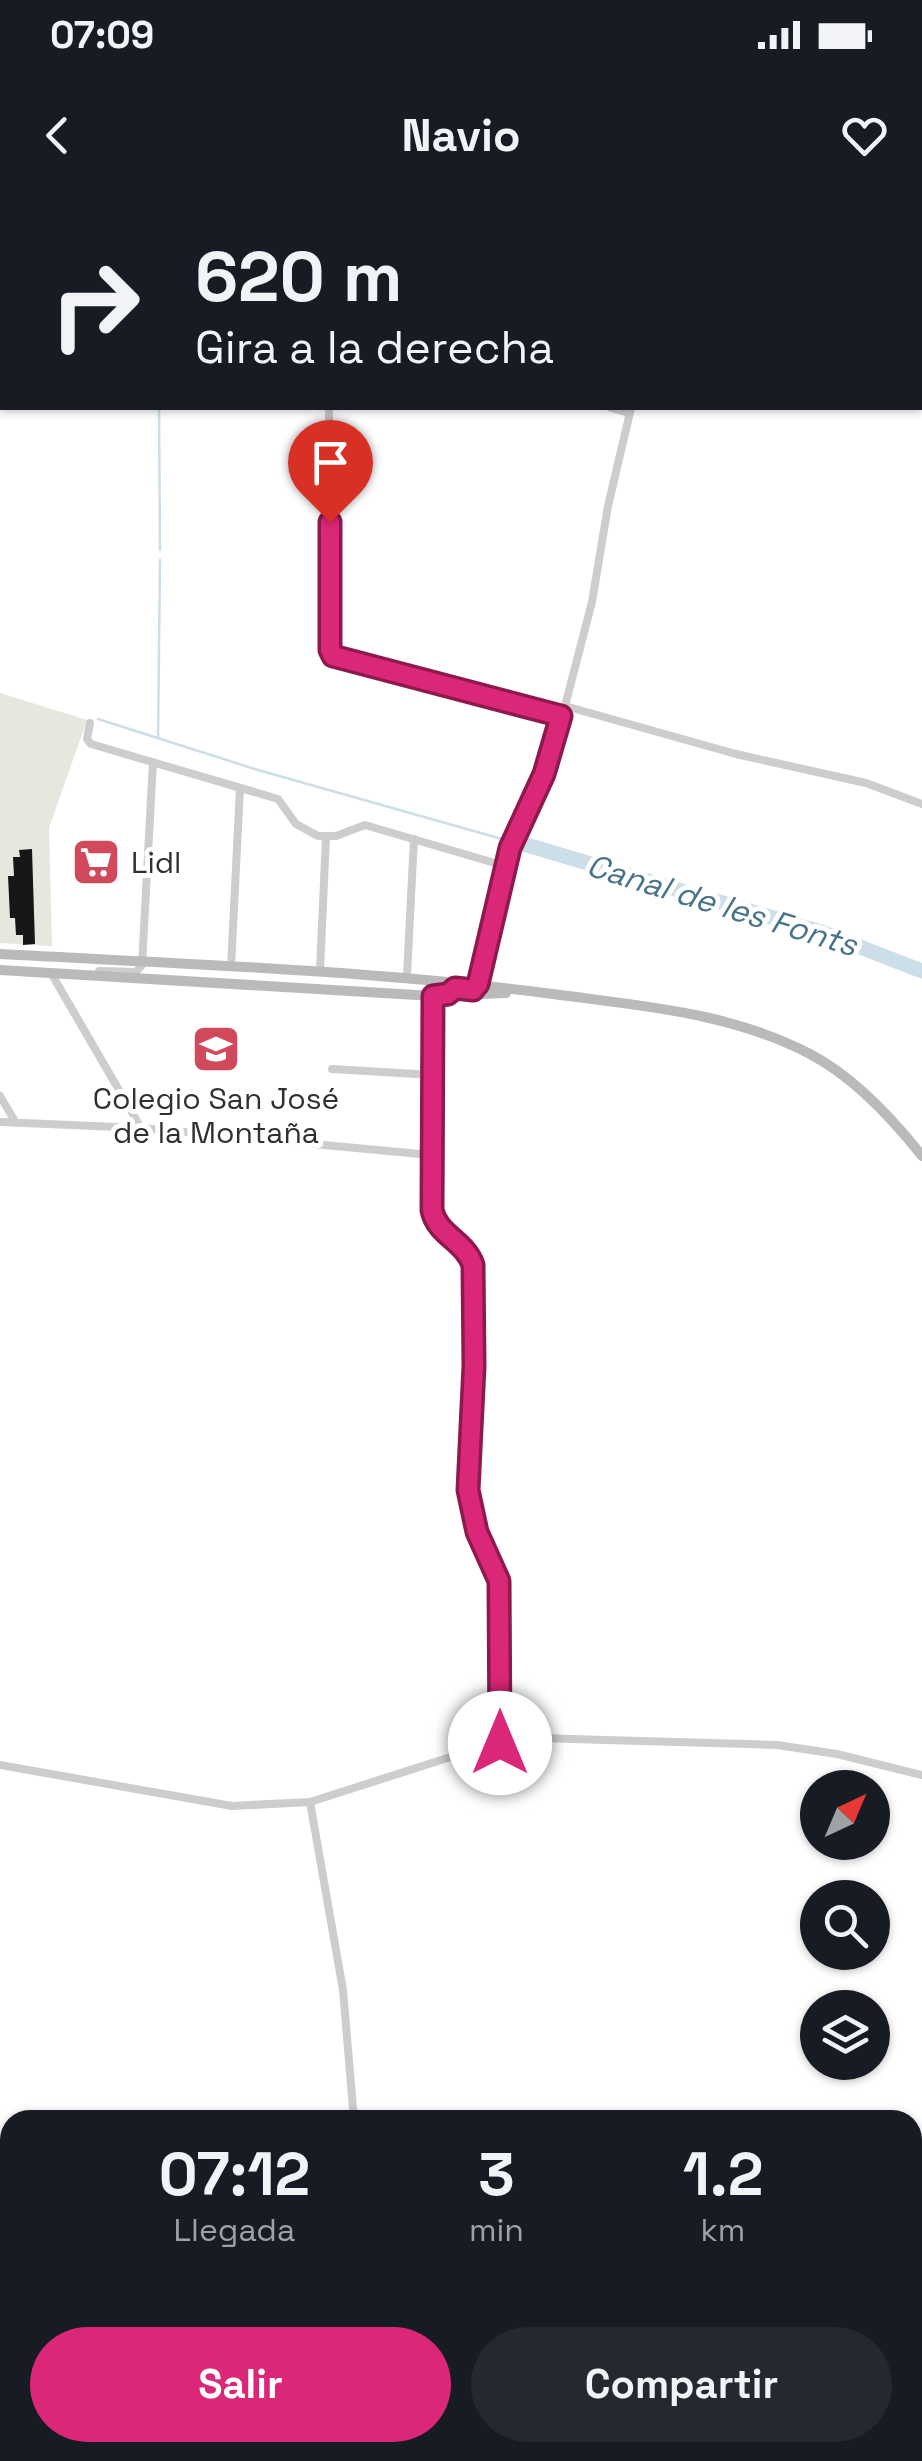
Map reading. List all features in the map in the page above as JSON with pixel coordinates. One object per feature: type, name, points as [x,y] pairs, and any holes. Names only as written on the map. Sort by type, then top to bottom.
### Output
[{"type":"street","points":[[329,410],[333,656],[561,716]]},
{"type":"street","points":[[439,995],[455,988],[473,990],[478,984],[514,835],[544,774],[565,706],[592,602],[630,410]]},
{"type":"street","points":[[565,706],[736,754],[866,784],[922,804]]},
{"type":"street","points":[[90,722],[87,738],[91,744],[278,799],[296,824],[326,838],[362,825],[505,866]]},
{"type":"street","points":[[89,975],[94,971],[136,972],[142,961],[152,762]]},
{"type":"street","points":[[231,967],[240,788]]},
{"type":"street","points":[[320,970],[326,838]]},
{"type":"street","points":[[407,975],[414,839]]},
{"type":"street","points":[[0,954],[407,975],[694,1014],[780,1040],[845,1077],[922,1156]]},
{"type":"street","points":[[0,970],[439,995],[556,994]]},
{"type":"street","points":[[51,973],[141,1128]]},
{"type":"street","points":[[437,979],[431,1155],[434,1218],[466,1251],[473,1265],[474,1366],[468,1490],[477,1532],[499,1581],[500,1743]]},
{"type":"street","points":[[332,1069],[433,1075]]},
{"type":"street","points":[[0,1096],[16,1123]]},
{"type":"street","points":[[0,1122],[141,1128],[431,1155]]},
{"type":"street","points":[[0,1765],[217,1804],[267,1806],[310,1802],[500,1743],[537,1738],[748,1742],[837,1754],[922,1775]]},
{"type":"street","points":[[310,1802],[342,1990],[353,2110]]},
{"type":"shaded area","points":[[0,693],[87,720],[49,828],[52,946],[0,943]]},
{"type":"building","points":[[32,849],[35,944],[23,945],[23,935],[16,935],[15,918],[10,918],[8,876],[14,876],[13,857],[20,857],[19,850]]},
{"type":"waterway","points":[[159,410],[160,550]]},
{"type":"waterway","points":[[158,738],[160,560]]},
{"type":"waterway","name":"Canal de les Fonts","points":[[98,719],[258,770],[502,839]]},
{"type":"waterway","name":"Canal de les Fonts","points":[[520,843],[824,933],[922,971]]},
{"type":"place","name":"Lidl","points":[[96,862]]},
{"type":"place","name":"Colegio San José de la Montaña","points":[[216,1049]]},
{"type":"route","points":[[330,522],[333,656],[561,716],[544,774],[514,835],[478,984],[473,990],[455,988],[448,994],[433,996],[432,1210],[436,1223],[466,1251],[473,1265],[474,1366],[468,1490],[480,1541],[499,1581],[500,1743]]}]
